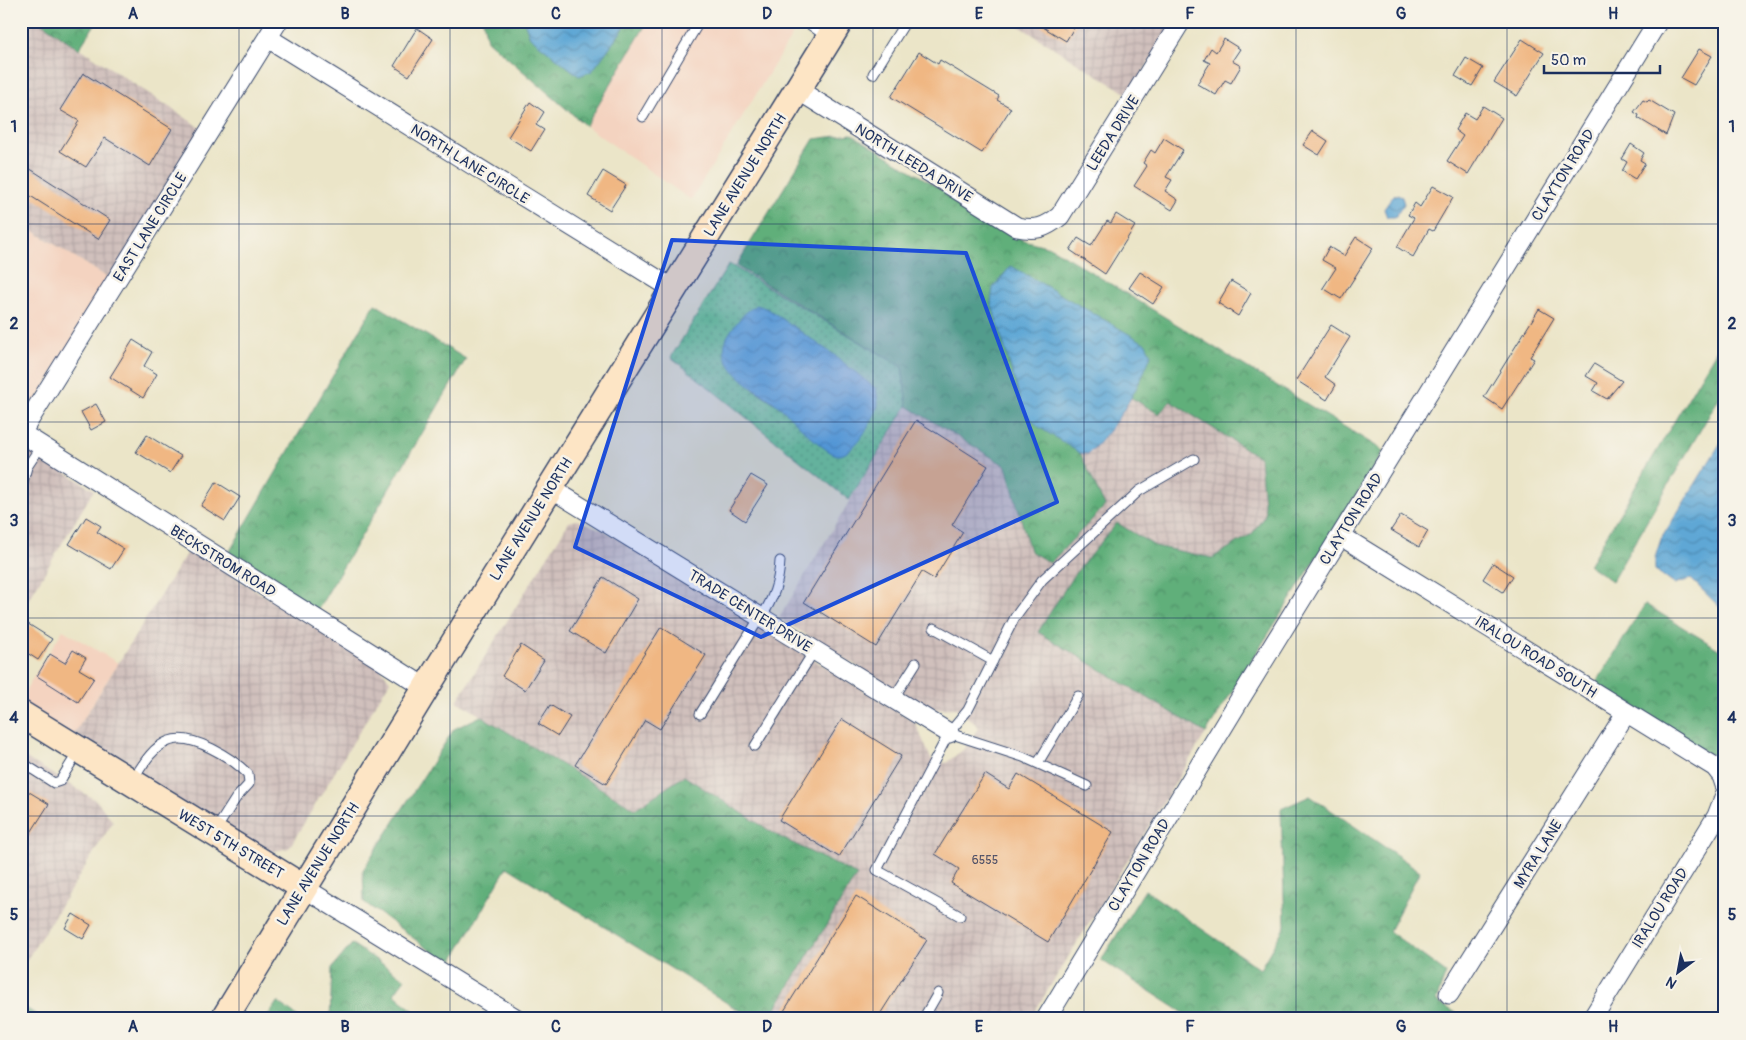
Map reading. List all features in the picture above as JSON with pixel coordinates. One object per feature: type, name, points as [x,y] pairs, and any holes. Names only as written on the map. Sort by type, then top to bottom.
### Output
[{"type":"main road","name":"LANE AVENUE NORTH","points":[[224,1019],[426,688],[835,30]]},
{"type":"main road","name":"WEST 5TH STREET","points":[[21,714],[213,834],[304,888]]},
{"type":"street","name":"EAST LANE CIRCLE","points":[[21,433],[278,21]]},
{"type":"street","name":"LEEDA DRIVE","points":[[1032,230],[1047,227],[1060,216],[1181,21]]},
{"type":"street","name":"CLAYTON ROAD","points":[[1046,1019],[1658,21]]},
{"type":"street","name":"NORTH LANE CIRCLE","points":[[268,38],[673,289]]},
{"type":"street","name":"NORTH LEEDA DRIVE","points":[[798,90],[1017,227],[1032,230]]},
{"type":"street","name":"BECKSTROM ROAD","points":[[21,433],[426,688]]},
{"type":"street","name":"TRADE CENTER DRIVE","points":[[550,488],[949,733]]},
{"type":"street","name":"IRALOU ROAD SOUTH","points":[[1341,536],[1715,767],[1722,776],[1725,785]]},
{"type":"street","name":"MYRA LANE","points":[[1449,994],[1626,713]]},
{"type":"street","name":"IRALOU ROAD","points":[[1592,1019],[1717,816],[1725,795]]},
{"type":"street","name":"WEST 5TH STREET","points":[[304,888],[517,1019]]},
{"type":"lane","points":[[643,117],[702,23],[678,21]]},
{"type":"lane","points":[[805,21],[835,30]]},
{"type":"lane","points":[[873,74],[906,21]]},
{"type":"lane","points":[[21,489],[27,467],[40,446]]},
{"type":"lane","points":[[960,916],[877,870],[949,733],[968,710],[1015,617],[1042,580],[1139,491],[1194,458]]},
{"type":"lane","points":[[700,714],[772,600],[780,576],[780,561]]},
{"type":"lane","points":[[934,628],[993,661]]},
{"type":"lane","points":[[756,746],[814,650]]},
{"type":"lane","points":[[893,699],[916,662]]},
{"type":"lane","points":[[1038,764],[1078,696]]},
{"type":"lane","points":[[949,733],[1038,764],[1087,786]]},
{"type":"lane","points":[[132,782],[155,750],[169,740],[185,739],[236,761],[248,774],[249,784],[236,798],[213,834]]},
{"type":"lane","points":[[21,762],[54,783],[60,781],[79,750]]},
{"type":"lane","points":[[923,1019],[938,993]]},
{"type":"highlighted area","points":[[672,240],[966,253],[1057,502],[761,637],[575,547]]},
{"type":"shaded area","points":[[21,21],[39,21],[201,128],[110,279],[21,223]]},
{"type":"shaded area","points":[[648,21],[801,21],[691,200],[586,126]]},
{"type":"shaded area","points":[[1011,21],[1174,21],[1129,95]]},
{"type":"shaded area","points":[[21,223],[110,279],[21,426]]},
{"type":"shaded area","points":[[1130,397],[1159,414],[1170,401],[1260,458],[1265,515],[1252,534],[1212,558],[1155,546],[1117,523],[1073,576],[1038,632],[1206,733],[1030,1019],[769,1019],[856,875],[778,836],[635,809],[457,701],[569,522],[577,520],[605,531],[915,722],[931,759],[946,763],[964,749],[979,727],[956,708],[937,709],[918,704],[779,618],[907,406],[1006,466],[1030,551],[1105,507],[1080,453],[1088,454],[1102,440]]},
{"type":"shaded area","points":[[21,445],[94,490],[21,612]]},
{"type":"shaded area","points":[[189,549],[380,667],[390,681],[289,848],[271,852],[241,841],[73,736]]},
{"type":"shaded area","points":[[63,630],[118,663],[73,736],[21,705],[21,697]]},
{"type":"shaded area","points":[[21,755],[97,801],[113,822],[21,969]]},
{"type":"green space","points":[[39,21],[97,21],[79,49]]},
{"type":"green space","points":[[483,21],[524,21],[530,37],[592,70],[629,21],[648,21],[586,126],[487,40]]},
{"type":"green space","points":[[852,134],[1023,240],[1050,247],[1384,451],[1206,733],[1038,632],[1073,576],[1117,523],[1155,546],[1212,558],[1252,534],[1265,515],[1260,458],[1170,401],[1159,414],[1130,397],[1143,376],[1011,266],[993,288],[1039,427],[1080,453],[1105,506],[1050,563],[1030,551],[1006,466],[907,406],[902,367],[736,266],[814,139]]},
{"type":"green space","points":[[729,264],[902,367],[907,406],[849,500],[671,357]],"holes":[[[768,309],[834,355],[876,389],[823,446],[779,406],[750,387]]]},
{"type":"green space","points":[[375,304],[466,359],[317,611],[227,556]]},
{"type":"green space","points":[[1725,336],[1725,388],[1612,581],[1589,565]]},
{"type":"green space","points":[[1645,604],[1725,653],[1725,740],[1715,758],[1595,685]]},
{"type":"green space","points":[[481,716],[635,809],[684,776],[778,836],[857,875],[769,1019],[753,1019],[507,867],[450,965],[364,902],[363,870],[454,729]]},
{"type":"green space","points":[[1310,796],[1420,871],[1389,931],[1446,973],[1436,1001],[1466,1019],[1193,1019],[1101,960],[1145,890],[1260,969],[1285,926],[1281,809]]},
{"type":"green space","points":[[352,944],[405,979],[394,994],[423,1019],[330,1019],[332,968]]},
{"type":"green space","points":[[277,1002],[301,1019],[266,1019]]},
{"type":"green space","points":[[21,1005],[43,1019],[21,1019]]},
{"type":"water","points":[[524,21],[629,21],[592,71],[579,76],[530,37]]},
{"type":"water","points":[[1393,196],[1402,197],[1404,204],[1395,217],[1387,217],[1384,209]]},
{"type":"water","points":[[1011,266],[1146,344],[1151,355],[1125,408],[1098,444],[1088,454],[1080,453],[1039,427],[1024,412],[991,302],[993,288]]},
{"type":"water","points":[[757,305],[768,309],[834,355],[876,389],[878,404],[873,418],[862,436],[844,454],[838,455],[825,449],[782,409],[748,384],[729,365],[725,354],[726,342],[741,318]]},
{"type":"water","points":[[1725,436],[1725,537],[1720,543],[1721,553],[1725,555],[1725,612],[1691,579],[1674,584],[1655,570],[1655,558],[1661,539]]},
{"type":"building","points":[[1033,21],[1078,21],[1066,41]]},
{"type":"building","points":[[417,28],[433,39],[409,76],[394,66]]},
{"type":"building","points":[[1224,39],[1240,49],[1232,61],[1241,66],[1231,83],[1225,80],[1216,95],[1197,84],[1210,63],[1204,60],[1211,48],[1216,52]]},
{"type":"building","points":[[1522,39],[1544,53],[1517,96],[1494,82]]},
{"type":"building","points":[[1699,49],[1712,56],[1694,85],[1681,78]]},
{"type":"building","points":[[919,52],[938,64],[940,60],[999,96],[997,100],[1011,108],[982,153],[891,97]]},
{"type":"building","points":[[1466,58],[1483,68],[1472,86],[1455,76]]},
{"type":"building","points":[[83,73],[172,129],[150,166],[105,138],[86,167],[60,151],[79,121],[60,110]]},
{"type":"building","points":[[1643,100],[1647,102],[1649,100],[1674,115],[1666,135],[1638,118],[1639,115],[1634,112]]},
{"type":"building","points":[[530,102],[544,112],[536,125],[544,130],[531,151],[508,137]]},
{"type":"building","points":[[1483,106],[1502,118],[1468,174],[1447,161],[1463,136],[1455,130],[1465,113],[1475,119]]},
{"type":"building","points":[[1313,131],[1328,141],[1319,155],[1303,145]]},
{"type":"building","points":[[1164,138],[1183,150],[1166,177],[1172,180],[1165,191],[1178,200],[1172,210],[1134,186],[1147,166],[1143,163],[1151,150],[1155,153]]},
{"type":"building","points":[[1631,144],[1644,153],[1640,160],[1645,163],[1635,179],[1622,171],[1627,162],[1622,159]]},
{"type":"building","points":[[21,163],[110,220],[98,239],[21,190]]},
{"type":"building","points":[[603,171],[626,185],[610,210],[588,196]]},
{"type":"building","points":[[1433,186],[1453,197],[1433,231],[1429,229],[1413,257],[1397,247],[1414,218],[1408,215],[1415,203],[1420,207]]},
{"type":"building","points":[[1116,214],[1135,226],[1105,274],[1070,250],[1078,238],[1091,246],[1107,221],[1111,223]]},
{"type":"building","points":[[1356,237],[1373,248],[1341,299],[1323,288],[1336,268],[1322,260],[1329,247],[1344,256]]},
{"type":"building","points":[[1140,272],[1164,287],[1153,304],[1129,288]]},
{"type":"building","points":[[1231,281],[1251,293],[1238,316],[1218,303]]},
{"type":"building","points":[[1539,309],[1554,318],[1530,357],[1534,359],[1502,409],[1484,397]]},
{"type":"building","points":[[1331,325],[1350,337],[1325,377],[1336,385],[1327,400],[1296,380]]},
{"type":"building","points":[[133,340],[152,352],[144,366],[157,374],[143,398],[110,377]]},
{"type":"building","points":[[1594,364],[1622,381],[1607,399],[1593,391],[1598,383],[1586,376]]},
{"type":"building","points":[[96,404],[106,422],[91,430],[81,412]]},
{"type":"building","points":[[916,420],[988,466],[952,525],[963,532],[934,579],[922,572],[876,647],[804,602]]},
{"type":"building","points":[[147,435],[181,456],[170,473],[136,452]]},
{"type":"building","points":[[751,475],[768,485],[745,521],[729,510]]},
{"type":"building","points":[[216,482],[240,497],[225,521],[201,506]]},
{"type":"building","points":[[1401,515],[1428,531],[1419,547],[1391,530]]},
{"type":"building","points":[[86,517],[101,526],[97,532],[124,549],[111,569],[69,544]]},
{"type":"building","points":[[1493,563],[1513,576],[1503,592],[1483,579]]},
{"type":"building","points":[[603,577],[638,599],[606,653],[570,631]]},
{"type":"building","points":[[25,622],[52,639],[38,660],[21,649],[21,629]]},
{"type":"building","points":[[661,627],[706,655],[660,729],[645,720],[606,784],[575,765]]},
{"type":"building","points":[[521,645],[544,660],[525,690],[502,676]]},
{"type":"building","points":[[73,650],[86,658],[79,669],[94,678],[78,702],[37,676],[50,654],[65,663]]},
{"type":"building","points":[[550,705],[570,717],[558,736],[538,724]]},
{"type":"building","points":[[842,719],[901,756],[839,857],[779,820]]},
{"type":"building","points":[[985,774],[1009,789],[1018,774],[1113,832],[1048,942],[951,883],[959,869],[935,854]]},
{"type":"building","points":[[21,787],[49,804],[21,848]]},
{"type":"building","points":[[856,896],[927,940],[877,1019],[779,1019]]},
{"type":"building","points":[[73,914],[91,925],[83,939],[65,928]]}]
